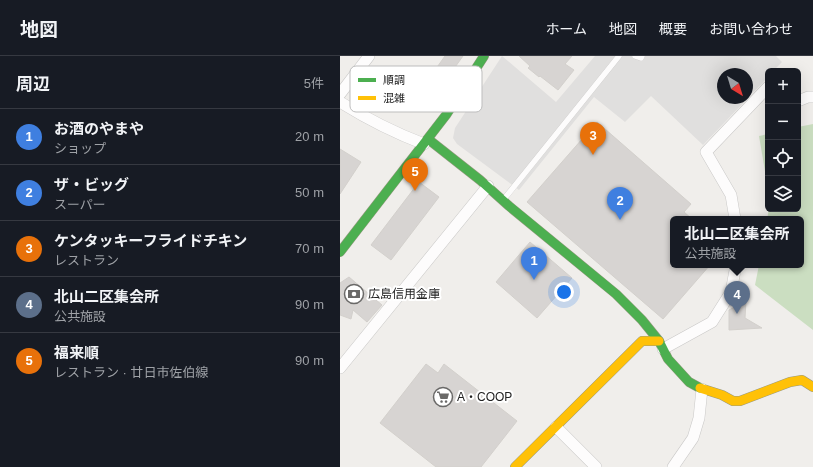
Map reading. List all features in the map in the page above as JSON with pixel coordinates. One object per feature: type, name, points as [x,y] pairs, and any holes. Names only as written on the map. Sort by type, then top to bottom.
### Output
[{"type":"street","points":[[361,66],[369,56]]},
{"type":"street","points":[[478,66],[484,56]]},
{"type":"street","points":[[340,94],[350,81]]},
{"type":"street","points":[[734,216],[731,195],[706,152],[765,93]]},
{"type":"street","points":[[801,100],[808,96],[813,97]]},
{"type":"street","points":[[340,102],[350,108]]},
{"type":"street","points":[[356,112],[365,118],[404,136],[426,141],[488,186],[616,294],[642,320],[661,345],[668,360],[690,382],[702,389],[722,395],[733,401],[740,401],[790,382],[802,380],[813,387]]},
{"type":"street","points":[[340,252],[448,112]]},
{"type":"street","points":[[340,368],[488,186]]},
{"type":"street","points":[[515,467],[642,341],[661,345],[712,322],[731,292],[735,268]]},
{"type":"street","points":[[673,467],[693,438],[699,418],[702,389]]},
{"type":"street","points":[[556,427],[596,467]]},
{"type":"lane","points":[[503,200],[619,56]]},
{"type":"lane","points":[[635,56],[641,58],[642,56]]},
{"type":"green space","points":[[813,124],[813,330],[755,285],[758,268],[804,268],[804,216],[768,216],[768,212],[801,212],[801,126]]},
{"type":"green space","points":[[765,135],[765,171],[759,136]]},
{"type":"shaded area","points":[[502,56],[556,102],[595,56],[776,56],[782,62],[776,68],[765,68],[765,80],[753,93],[753,68],[717,68],[717,104],[742,104],[703,145],[651,96],[625,122],[594,97],[519,190],[457,144],[453,138],[455,128],[465,112],[482,112],[482,87]]},
{"type":"building","points":[[445,56],[463,56],[456,66],[438,66]]},
{"type":"building","points":[[519,56],[572,56],[565,64],[574,70],[558,90],[528,68],[530,66]]},
{"type":"building","points":[[597,122],[691,204],[684,212],[689,216],[670,216],[670,268],[707,268],[663,319],[527,202]]},
{"type":"building","points":[[340,149],[361,162],[340,194]]},
{"type":"building","points":[[419,182],[439,197],[391,260],[371,245]]},
{"type":"building","points":[[530,242],[572,278],[537,318],[496,282]]},
{"type":"building","name":"広島信用金庫","points":[[349,277],[382,305],[367,322],[353,310],[351,319],[340,315],[340,283]]},
{"type":"building","points":[[746,301],[745,318],[762,328],[729,330],[729,310]]},
{"type":"building","name":"A・COOP","points":[[426,364],[438,373],[444,364],[517,421],[481,467],[436,467],[380,423]]},
{"type":"traffic: fast","points":[[478,66],[484,56]]},
{"type":"traffic: fast","points":[[340,252],[448,112]]},
{"type":"traffic: fast","points":[[428,139],[480,180],[509,206],[616,294],[642,320],[659,341],[668,359],[689,382],[700,388]]},
{"type":"traffic: slow","points":[[515,467],[642,341],[659,341]]},
{"type":"traffic: slow","points":[[700,388],[722,395],[733,401],[740,401],[790,382],[802,380],[813,387]]},
{"type":"place","name":"ケンタッキーフライドチキン","points":[[593,155]]},
{"type":"place","name":"福来順","points":[[415,191]]},
{"type":"place","name":"ザ・ビッグ","points":[[620,220]]},
{"type":"place","name":"お酒のやまや","points":[[534,280]]},
{"type":"place","name":"広島信用金庫","points":[[354,294]]},
{"type":"place","name":"北山二区集会所","points":[[737,314]]},
{"type":"place","name":"A・COOP","points":[[443,397]]}]
